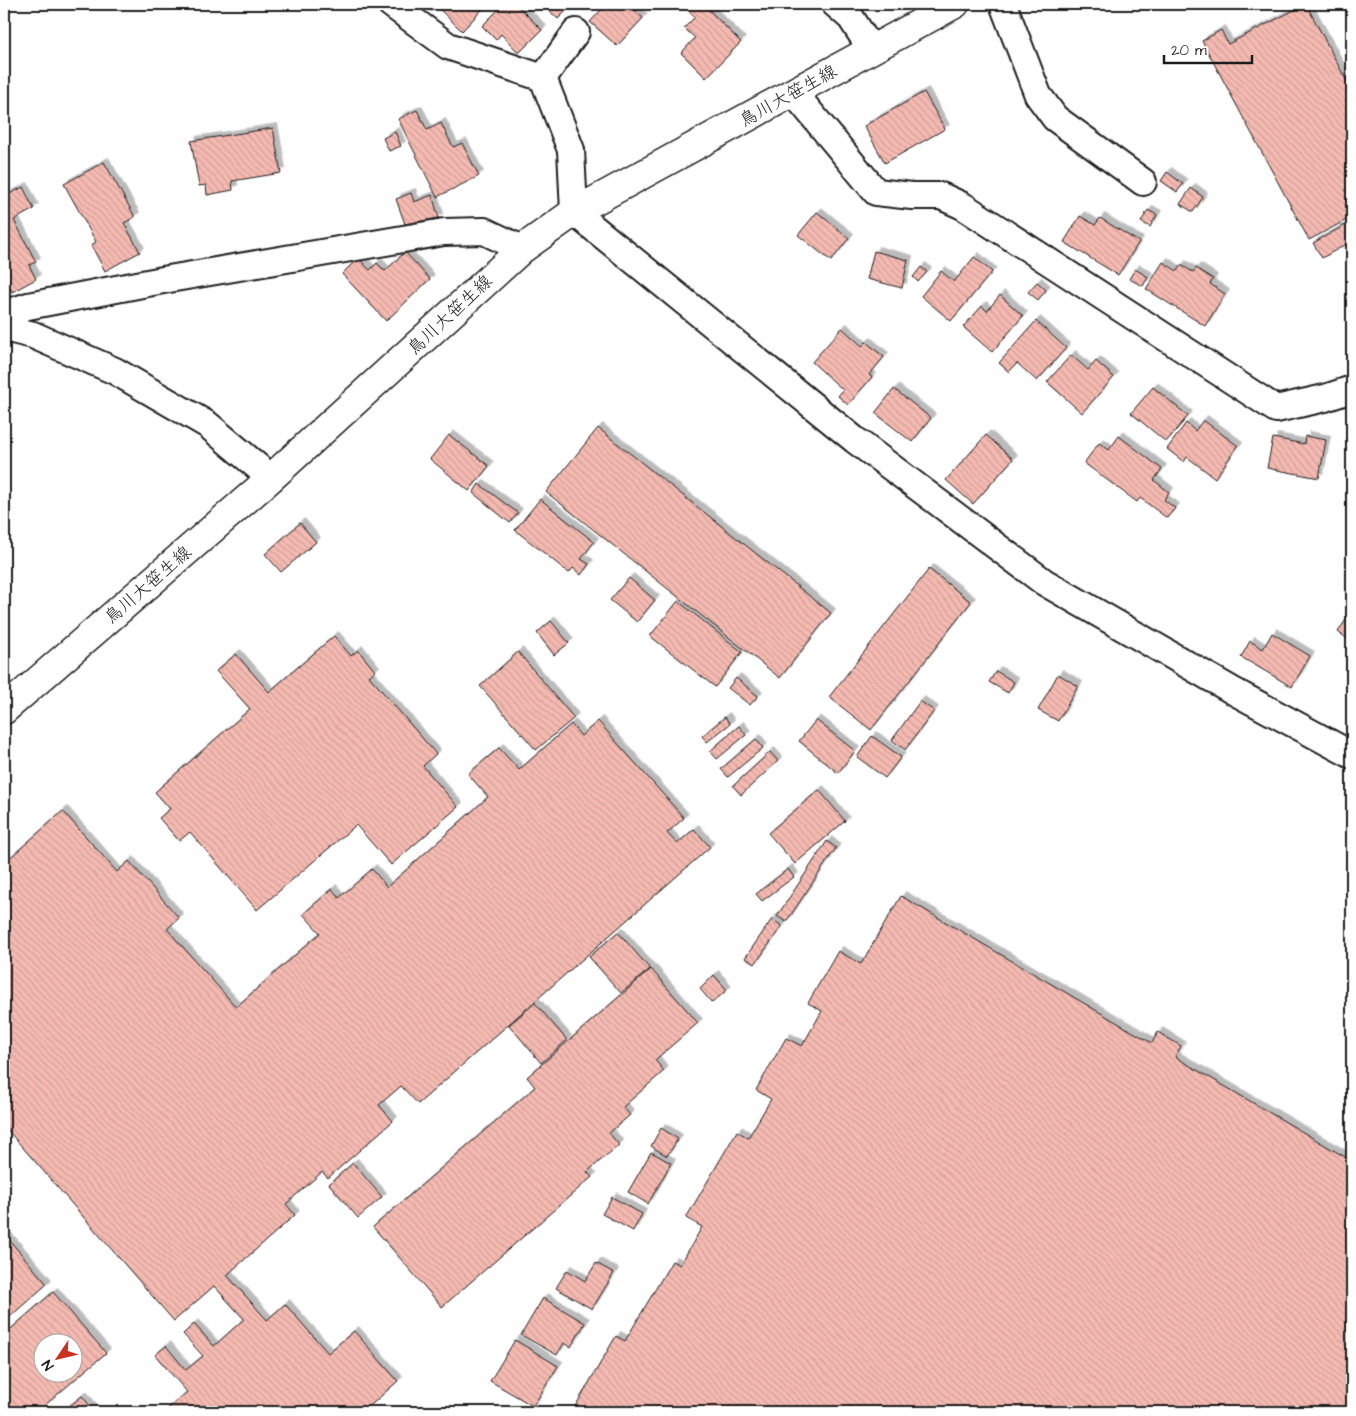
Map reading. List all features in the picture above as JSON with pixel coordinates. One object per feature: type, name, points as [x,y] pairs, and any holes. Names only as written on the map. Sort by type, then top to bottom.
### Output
[{"type":"street","points":[[835,4],[851,18],[871,49]]},
{"type":"street","name":"鳥川大笹生線","points":[[4,710],[271,478],[522,249],[574,212],[955,4]]},
{"type":"street","points":[[1003,4],[1038,95],[1055,118],[1143,182]]},
{"type":"street","points":[[398,6],[448,46],[543,78]]},
{"type":"street","points":[[543,78],[576,32]]},
{"type":"street","points":[[543,78],[571,150],[574,212],[855,440],[1044,582],[1235,692],[1349,746]]},
{"type":"street","points":[[794,93],[876,192],[912,196],[941,196],[963,206],[1276,409],[1325,398],[1352,389]]},
{"type":"street","points":[[4,314],[28,306],[163,280],[444,232],[484,231],[522,249]]},
{"type":"street","points":[[4,328],[33,335],[115,371],[208,425],[271,478]]},
{"type":"building","points":[[424,4],[487,4],[462,31],[436,6],[431,11]]},
{"type":"building","points":[[504,4],[516,4],[542,30],[519,53],[501,34],[496,40],[482,26]]},
{"type":"building","points":[[542,4],[562,4],[568,9],[558,19]]},
{"type":"building","points":[[596,4],[628,4],[643,18],[617,46],[590,22],[602,9]]},
{"type":"building","points":[[681,4],[715,4],[709,10],[741,42],[706,78],[681,53],[695,38],[684,28],[695,17]]},
{"type":"building","points":[[1306,4],[1352,91],[1352,217],[1309,240],[1202,41],[1221,30],[1228,44]]},
{"type":"building","points":[[924,92],[945,129],[885,163],[864,126]]},
{"type":"building","points":[[417,110],[427,130],[441,123],[453,147],[462,143],[479,176],[437,197],[398,119]]},
{"type":"building","points":[[273,128],[281,173],[232,181],[233,190],[207,195],[206,185],[199,186],[191,141]]},
{"type":"building","points":[[395,132],[401,146],[389,151],[383,138]]},
{"type":"building","points":[[104,162],[135,217],[124,223],[140,252],[105,271],[91,245],[96,242],[64,184]]},
{"type":"building","points":[[1167,172],[1183,184],[1177,192],[1161,181]]},
{"type":"building","points":[[23,187],[34,209],[14,220],[36,262],[29,265],[36,279],[12,292],[4,276],[4,197]]},
{"type":"building","points":[[1191,188],[1203,197],[1193,212],[1180,204]]},
{"type":"building","points":[[411,193],[414,202],[432,195],[439,218],[405,224],[396,199]]},
{"type":"building","points":[[1148,210],[1157,215],[1150,227],[1141,222]]},
{"type":"building","points":[[817,212],[849,238],[831,261],[798,235]]},
{"type":"building","points":[[1080,216],[1095,225],[1100,218],[1139,242],[1118,275],[1064,242]]},
{"type":"building","points":[[1349,223],[1352,229],[1352,241],[1322,258],[1313,243]]},
{"type":"building","points":[[874,251],[908,260],[902,288],[867,279]]},
{"type":"building","points":[[405,252],[430,279],[386,321],[342,274],[358,258],[370,270],[377,263],[385,271]]},
{"type":"building","points":[[974,257],[992,272],[951,321],[921,296],[941,271],[954,282]]},
{"type":"building","points":[[1163,262],[1177,271],[1181,265],[1193,272],[1196,268],[1213,279],[1210,284],[1225,294],[1205,326],[1146,289]]},
{"type":"building","points":[[921,267],[927,272],[918,282],[913,277]]},
{"type":"building","points":[[1135,269],[1148,277],[1143,286],[1129,279]]},
{"type":"building","points":[[1037,282],[1046,290],[1038,300],[1028,292]]},
{"type":"building","points":[[1000,295],[1023,316],[992,352],[963,327],[982,306],[987,311]]},
{"type":"building","points":[[1036,321],[1066,348],[1037,381],[1017,363],[1009,372],[999,363]]},
{"type":"building","points":[[842,328],[862,346],[866,342],[884,357],[869,375],[872,377],[848,405],[838,396],[843,390],[812,362]]},
{"type":"building","points":[[1071,355],[1088,370],[1096,361],[1114,377],[1082,413],[1047,382]]},
{"type":"building","points":[[1153,387],[1188,416],[1166,442],[1131,413]]},
{"type":"building","points":[[894,389],[931,418],[912,442],[875,413]]},
{"type":"building","points":[[1203,420],[1238,446],[1215,478],[1187,457],[1184,462],[1167,449],[1186,423],[1195,431]]},
{"type":"building","points":[[598,428],[831,613],[780,678],[546,492]]},
{"type":"building","points":[[449,435],[489,466],[469,491],[430,459]]},
{"type":"building","points":[[986,435],[1013,459],[973,504],[946,480]]},
{"type":"building","points":[[1119,436],[1162,469],[1154,480],[1169,492],[1164,500],[1175,508],[1167,518],[1140,498],[1137,502],[1084,463],[1099,443],[1109,450]]},
{"type":"building","points":[[1305,436],[1326,440],[1319,478],[1267,468],[1273,438],[1304,444]]},
{"type":"building","points":[[479,484],[518,513],[510,523],[473,493]]},
{"type":"building","points":[[540,499],[594,542],[581,559],[589,564],[581,575],[573,568],[569,573],[515,530]]},
{"type":"building","points":[[300,523],[316,542],[281,572],[265,554]]},
{"type":"building","points":[[929,569],[971,602],[871,730],[829,697]]},
{"type":"building","points":[[629,578],[655,600],[637,622],[610,600]]},
{"type":"building","points":[[678,601],[742,652],[715,687],[650,636]]},
{"type":"building","points":[[1352,610],[1352,642],[1338,632]]},
{"type":"building","points":[[551,621],[569,643],[554,655],[537,633]]},
{"type":"building","points":[[1272,633],[1310,656],[1292,687],[1241,657],[1250,641],[1263,649]]},
{"type":"building","points":[[334,636],[351,656],[358,650],[375,671],[369,676],[436,754],[423,766],[458,807],[391,865],[356,825],[257,910],[190,832],[179,841],[159,818],[170,809],[155,792],[250,709],[216,671],[236,654],[269,692]]},
{"type":"building","points":[[518,652],[574,718],[536,750],[480,686]]},
{"type":"building","points":[[996,671],[1014,682],[1008,693],[989,682]]},
{"type":"building","points":[[1058,674],[1078,686],[1058,721],[1038,710]]},
{"type":"building","points":[[736,678],[758,696],[750,705],[728,688]]},
{"type":"building","points":[[920,701],[934,711],[905,750],[892,740]]},
{"type":"building","points":[[725,717],[730,724],[707,742],[702,736]]},
{"type":"building","points":[[816,720],[855,751],[838,773],[799,741]]},
{"type":"building","points":[[598,721],[684,818],[667,833],[677,844],[694,829],[710,847],[418,1104],[401,1086],[379,1105],[393,1121],[328,1178],[322,1172],[286,1204],[295,1215],[227,1275],[267,1320],[285,1304],[328,1353],[354,1331],[398,1381],[363,1412],[164,1412],[187,1392],[155,1355],[166,1346],[186,1370],[203,1356],[183,1334],[194,1324],[214,1346],[244,1319],[214,1286],[174,1321],[4,1126],[4,863],[63,811],[117,872],[129,861],[179,918],[167,929],[236,1007],[320,933],[303,914],[332,889],[339,898],[372,869],[387,887],[488,797],[468,774],[499,748],[519,770],[571,724],[581,736]]},
{"type":"building","points":[[739,726],[746,735],[717,759],[710,751]]},
{"type":"building","points":[[872,736],[901,757],[885,778],[857,757]]},
{"type":"building","points":[[756,739],[763,748],[728,777],[721,769]]},
{"type":"building","points":[[770,752],[778,761],[741,795],[733,786]]},
{"type":"building","points":[[819,790],[845,821],[795,864],[768,833]]},
{"type":"building","points":[[827,841],[836,848],[786,922],[777,916]]},
{"type":"building","points":[[788,869],[794,877],[762,901],[756,894]]},
{"type":"building","points":[[901,896],[1152,1043],[1158,1032],[1181,1046],[1175,1057],[1352,1161],[1352,1412],[572,1412],[616,1336],[625,1341],[672,1261],[680,1265],[702,1227],[686,1218],[737,1131],[748,1138],[771,1099],[756,1090],[786,1038],[802,1046],[822,1011],[808,1003],[838,951],[861,964]]},
{"type":"building","points":[[772,919],[782,926],[755,964],[745,958]]},
{"type":"building","points":[[618,932],[650,969],[621,993],[589,957]]},
{"type":"building","points":[[651,969],[698,1023],[655,1060],[664,1071],[623,1107],[630,1115],[609,1133],[619,1145],[587,1172],[592,1177],[442,1307],[373,1227],[535,1087],[527,1077]]},
{"type":"building","points":[[714,975],[727,990],[712,1003],[700,989]]},
{"type":"building","points":[[535,1003],[567,1040],[541,1063],[509,1025]]},
{"type":"building","points":[[661,1128],[678,1139],[667,1156],[651,1146]]},
{"type":"building","points":[[651,1152],[671,1163],[648,1204],[628,1192]]},
{"type":"building","points":[[353,1163],[382,1197],[358,1218],[329,1184]]},
{"type":"building","points":[[612,1197],[642,1214],[633,1231],[602,1214]]},
{"type":"building","points":[[4,1234],[47,1284],[4,1322]]},
{"type":"building","points":[[596,1263],[614,1273],[592,1309],[556,1288],[567,1270],[585,1281]]},
{"type":"building","points":[[53,1292],[106,1353],[82,1374],[82,1334],[32,1334],[32,1384],[70,1384],[37,1412],[4,1412],[4,1335]]},
{"type":"building","points":[[543,1298],[585,1323],[571,1347],[564,1343],[557,1355],[521,1335]]},
{"type":"building","points":[[515,1340],[558,1366],[533,1406],[490,1381]]},
{"type":"building","points":[[82,1396],[95,1412],[62,1412]]}]
